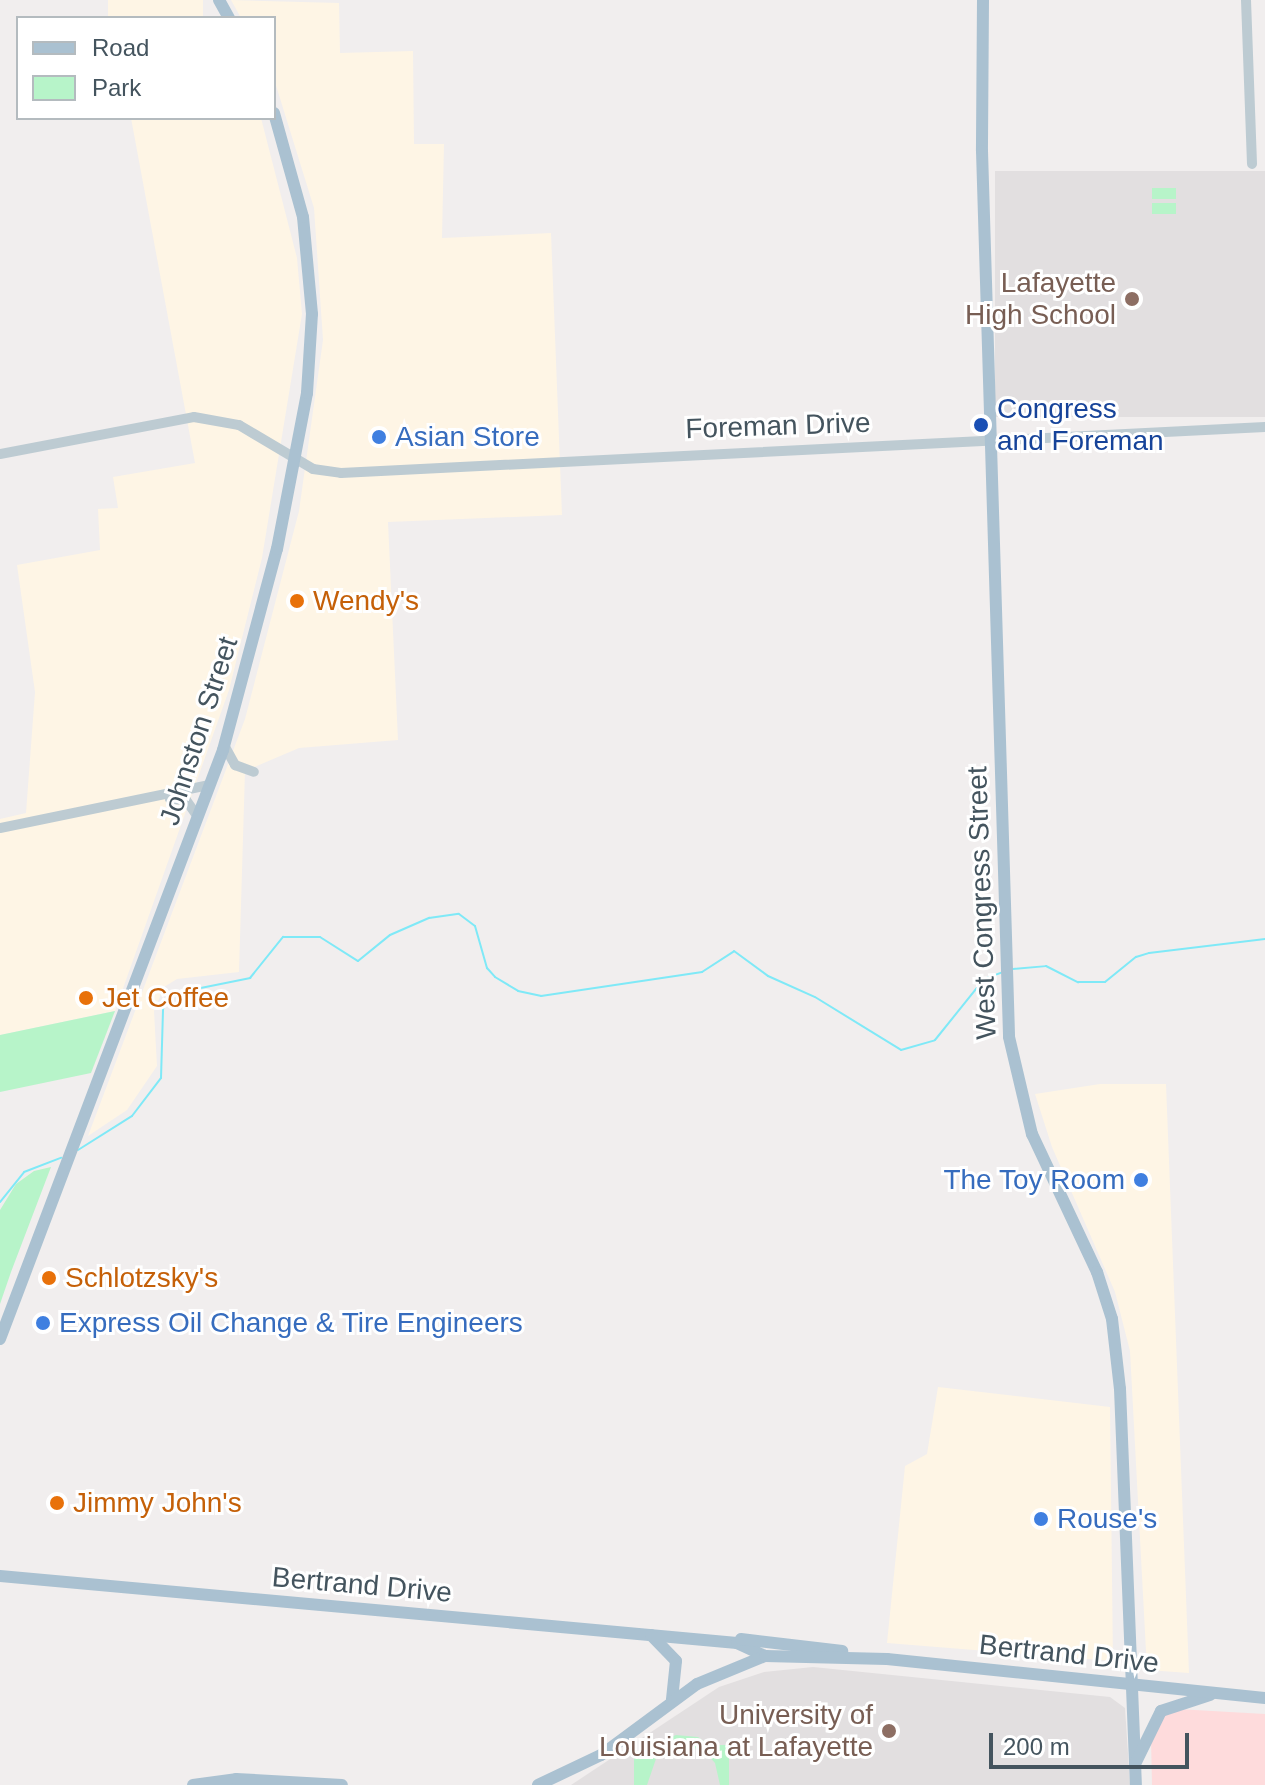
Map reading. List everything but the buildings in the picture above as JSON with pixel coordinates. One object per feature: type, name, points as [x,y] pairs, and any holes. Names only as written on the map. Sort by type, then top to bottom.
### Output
[{"type":"main road","name":"West Congress Street","points":[[983,0],[990,441],[1008,993],[1019,1093],[1032,1134],[1097,1272],[1112,1319],[1120,1389],[1136,1785]]},
{"type":"main road","name":"Johnston Street","points":[[0,1339],[62,1167],[224,745],[297,460],[310,358],[310,278],[294,174],[276,119]]},
{"type":"main road","name":"Bertrand Drive","points":[[0,1576],[719,1641],[824,1647],[868,1658]]},
{"type":"main road","points":[[651,1635],[676,1661],[672,1700]]},
{"type":"main road","name":"Bertrand Drive","points":[[719,1641],[749,1645],[765,1656],[868,1658],[1265,1698]]},
{"type":"main road","points":[[538,1785],[601,1755],[672,1700],[717,1673],[765,1656]]},
{"type":"main road","points":[[1135,1764],[1161,1711],[1217,1693]]},
{"type":"main road","points":[[193,1785],[236,1779],[342,1785]]},
{"type":"street","points":[[1246,0],[1252,164]]},
{"type":"street","name":"Foreman Drive","points":[[0,454],[194,417],[239,425],[297,460],[341,473],[1265,427]]},
{"type":"street","points":[[224,745],[235,765],[254,772]]},
{"type":"street","points":[[0,828],[210,785]]},
{"type":"street","points":[[26,822],[179,797],[198,817]]},
{"type":"shaded area","points":[[108,0],[203,0],[203,16],[108,16]]},
{"type":"shaded area","points":[[231,0],[339,3],[340,53],[413,51],[414,144],[444,144],[442,238],[551,233],[562,515],[388,522],[398,740],[299,748],[245,771],[239,972],[177,979],[164,987],[154,1011],[157,1066],[127,1110],[88,1136],[245,719],[299,511],[323,340],[314,208],[276,85],[276,16],[240,16]]},
{"type":"shaded area","points":[[131,120],[262,120],[297,258],[302,314],[262,558],[229,690],[115,1011],[0,1035],[0,819],[26,813],[35,692],[17,565],[100,550],[98,509],[118,508],[113,477],[195,463]]},
{"type":"shaded area","name":"Lafayette High School","points":[[995,171],[1265,171],[1265,417],[995,417]]},
{"type":"shaded area","points":[[1100,1084],[1166,1084],[1189,1673],[1147,1670],[1130,1351],[1115,1292],[1052,1147],[1035,1094]]},
{"type":"shaded area","points":[[938,1387],[1110,1407],[1113,1661],[887,1643],[905,1466],[927,1454]]},
{"type":"shaded area","name":"University of Louisiana at Lafayette","points":[[813,1667],[1110,1697],[1125,1708],[1130,1785],[571,1785],[719,1687],[764,1672]]},
{"type":"shaded area","points":[[1177,1709],[1265,1714],[1265,1785],[1152,1785],[1151,1738],[1160,1718]]},
{"type":"green space","points":[[1152,188],[1176,188],[1176,199],[1152,199]]},
{"type":"green space","points":[[1152,203],[1176,203],[1176,214],[1152,214]]},
{"type":"green space","points":[[115,1011],[91,1073],[0,1092],[0,1035]]},
{"type":"green space","points":[[51,1167],[0,1304],[0,1210],[16,1184],[34,1171]]},
{"type":"green space","points":[[676,1735],[698,1737],[718,1752],[719,1745],[729,1745],[729,1785],[720,1785],[715,1763],[704,1751],[679,1743],[658,1753],[647,1785],[634,1785],[634,1756],[645,1756],[655,1744]]},
{"type":"waterway","points":[[78,1150],[132,1116],[161,1078],[163,1009],[171,994],[250,978],[283,937],[320,937],[358,961],[390,935],[429,918],[459,914],[475,926],[487,968],[495,977],[518,991],[541,996],[702,972],[734,951],[768,976],[815,997],[901,1050],[935,1040],[984,979],[1003,972]]},
{"type":"waterway","points":[[1013,969],[1046,966],[1078,982],[1105,982],[1136,957],[1149,953],[1265,939]]},
{"type":"waterway","points":[[0,1202],[24,1172],[61,1158]]},
{"type":"place","name":"Lafayette High School","points":[[1132,299]]},
{"type":"place","name":"Congress and Foreman","points":[[981,425]]},
{"type":"place","name":"Asian Store","points":[[379,437]]},
{"type":"place","name":"Wendy's","points":[[297,601]]},
{"type":"place","name":"Jet Coffee","points":[[86,998]]},
{"type":"place","name":"The Toy Room","points":[[1141,1180]]},
{"type":"place","name":"Schlotzsky's","points":[[49,1278]]},
{"type":"place","name":"Express Oil Change & Tire Engineers","points":[[43,1323]]},
{"type":"place","name":"Jimmy John's","points":[[57,1503]]},
{"type":"place","name":"Rouse's","points":[[1041,1519]]},
{"type":"place","name":"University of Louisiana at Lafayette","points":[[889,1731]]}]
